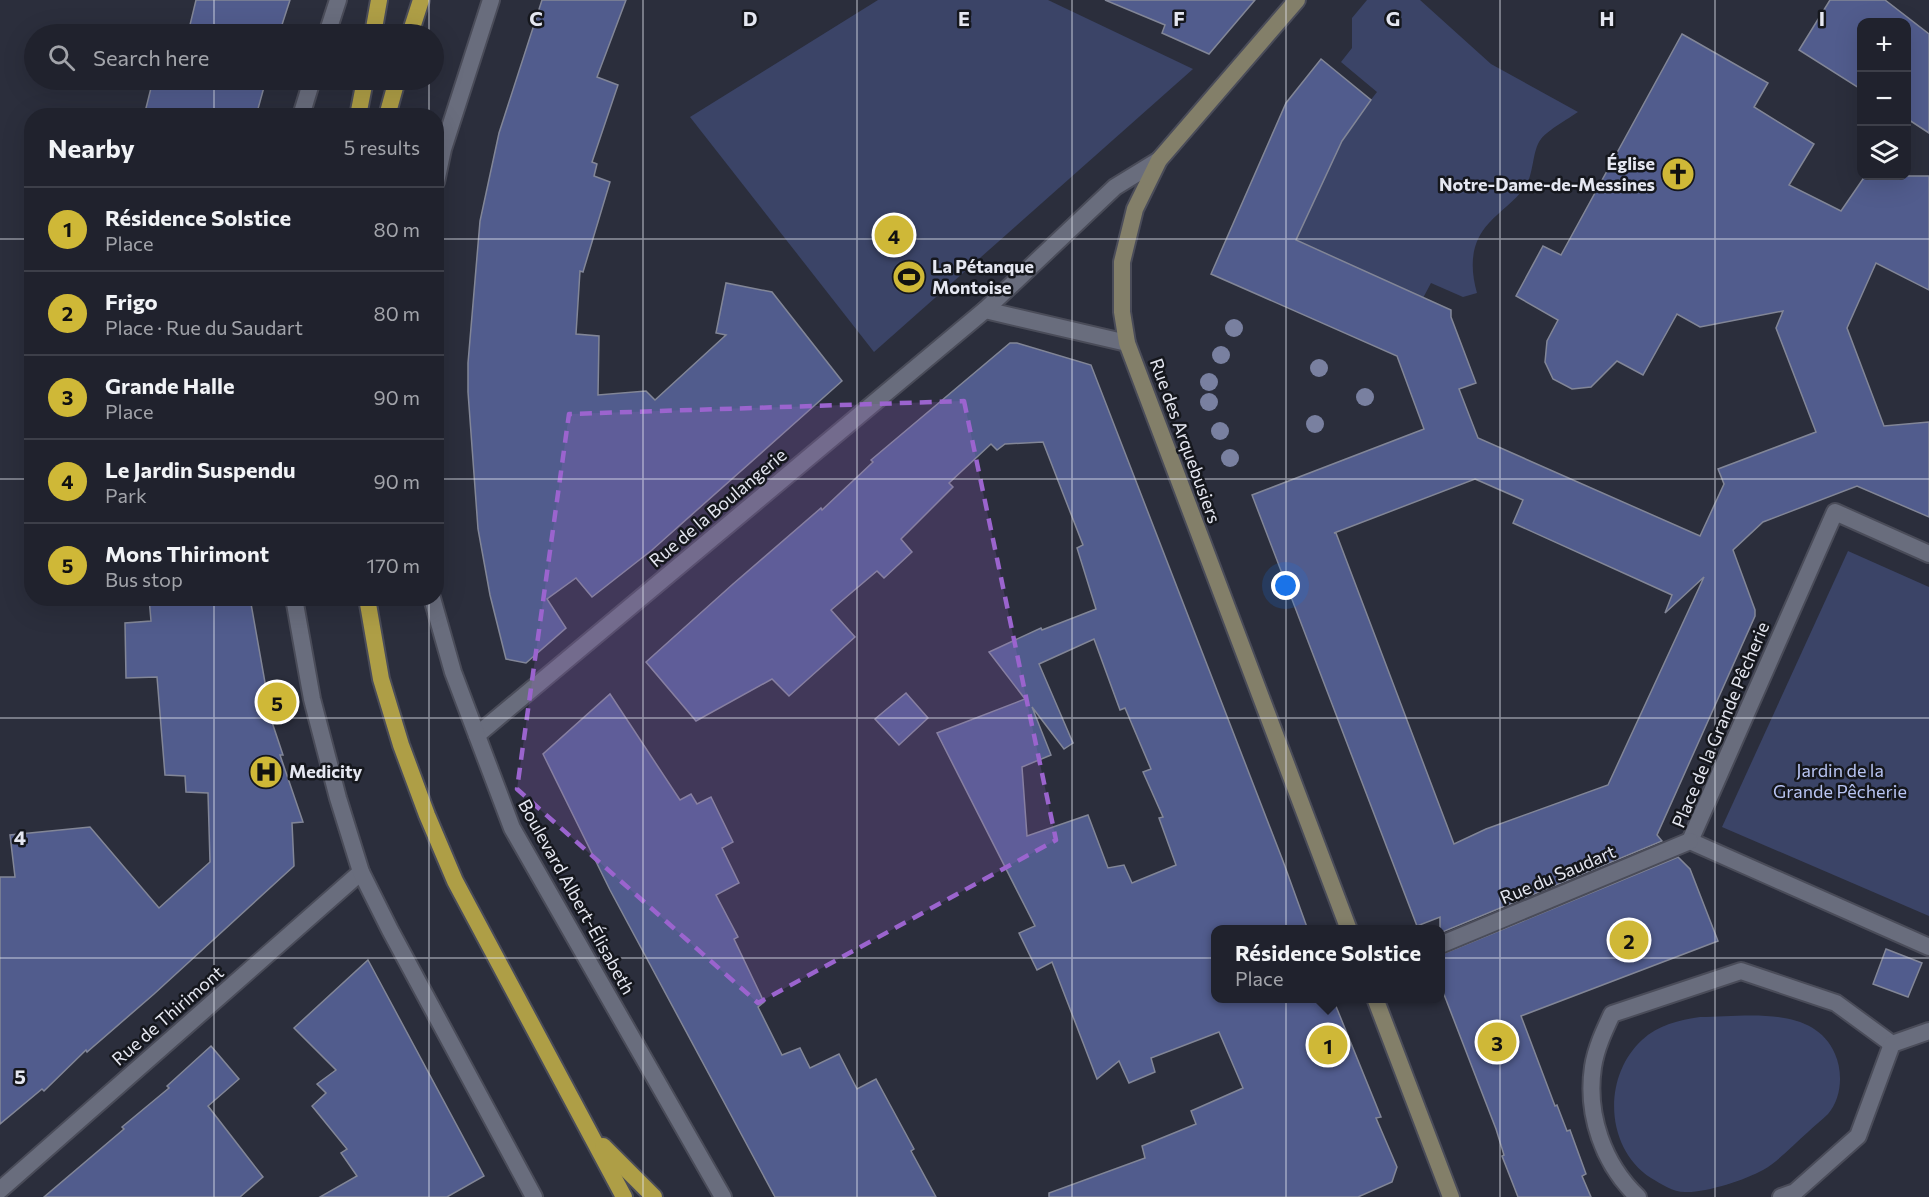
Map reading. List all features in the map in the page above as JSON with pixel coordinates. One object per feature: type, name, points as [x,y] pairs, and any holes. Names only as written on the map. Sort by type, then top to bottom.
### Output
[{"type":"highway","points":[[375,24],[379,0]]},
{"type":"highway","points":[[413,24],[421,0]]},
{"type":"highway","points":[[360,108],[363,90]]},
{"type":"highway","points":[[389,108],[394,90]]},
{"type":"highway","points":[[362,606],[401,745],[455,882],[624,1197]]},
{"type":"highway","points":[[368,606],[381,679]]},
{"type":"highway","points":[[591,1135],[615,1197]]},
{"type":"highway","points":[[591,1135],[654,1197]]},
{"type":"main road","name":"Rue des Arquebusiers","points":[[1297,0],[1159,160],[1135,210],[1122,262],[1122,312],[1127,343],[1347,925]]},
{"type":"main road","points":[[1377,1003],[1451,1197]]},
{"type":"street","points":[[330,24],[338,0]]},
{"type":"street","points":[[444,146],[491,0]]},
{"type":"street","points":[[303,108],[309,90]]},
{"type":"street","name":"Rue de la Boulangerie","points":[[477,735],[985,310],[1115,188],[1159,160]]},
{"type":"street","points":[[985,310],[1127,343]]},
{"type":"street","name":"Place de la Grande Pêcherie","points":[[1929,554],[1835,512],[1690,841],[1929,947]]},
{"type":"street","points":[[295,606],[312,699],[338,798],[361,872],[534,1197]]},
{"type":"street","name":"Boulevard Albert-Élisabeth","points":[[434,606],[453,672],[512,828],[723,1197]]},
{"type":"street","name":"Rue du Saudart","points":[[1445,943],[1690,841]]},
{"type":"street","name":"Rue de Thirimont","points":[[0,1190],[361,872]]},
{"type":"street","points":[[1638,1197],[1616,1172],[1603,1147],[1595,1121],[1592,1094],[1593,1066],[1600,1040],[1612,1014],[1741,971],[1836,1003],[1892,1044]]},
{"type":"street","points":[[1781,1197],[1795,1192],[1858,1136],[1892,1044],[1929,1030]]},
{"type":"highlighted area","points":[[964,401],[1056,840],[758,1003],[517,789],[569,414]]},
{"type":"green space","points":[[878,0],[1048,0],[1193,69],[874,352],[690,117]]},
{"type":"green space","points":[[1367,0],[1420,0],[1491,64],[1578,112],[1553,128],[1541,139],[1525,187],[1489,223],[1478,239],[1473,256],[1473,274],[1477,293],[1463,297],[1431,283],[1423,298],[1296,240],[1344,134],[1377,92],[1341,62],[1352,48],[1352,18]]},
{"type":"green space","name":"Jardin de la Grande Pêcherie","points":[[1848,551],[1929,587],[1929,916],[1722,827]]},
{"type":"green space","points":[[1700,1017],[1776,1017],[1795,1020],[1811,1027],[1825,1038],[1835,1054],[1838,1061],[1840,1085],[1833,1108],[1828,1114],[1769,1166],[1736,1182],[1693,1192],[1681,1192],[1651,1178],[1636,1165],[1625,1149],[1617,1131],[1614,1112],[1615,1092],[1620,1073],[1629,1055],[1642,1040],[1655,1030],[1669,1024]]},
{"type":"building","points":[[196,0],[290,0],[282,24],[190,24]]},
{"type":"building","points":[[542,0],[626,0],[597,77],[618,85],[592,162],[597,164],[594,176],[610,182],[583,272],[580,271],[576,334],[599,336],[598,395],[646,391],[655,400],[726,335],[716,333],[726,283],[772,292],[842,381],[652,550],[592,597],[576,578],[547,599],[566,628],[526,663],[506,659],[490,595],[478,529],[468,363],[480,221],[499,133]]},
{"type":"building","points":[[1105,0],[1255,0],[1209,54],[1162,33],[1165,25]]},
{"type":"building","points":[[1830,0],[1885,0],[1908,18],[1857,18],[1857,87],[1799,50]]},
{"type":"building","points":[[1911,20],[1929,34],[1929,133],[1911,121]]},
{"type":"building","points":[[1682,34],[1768,83],[1754,107],[1814,144],[1789,185],[1841,211],[1862,180],[1911,180],[1911,176],[1929,176],[1929,290],[1876,263],[1847,328],[1884,426],[1929,422],[1929,517],[1857,486],[1763,522],[1733,550],[1755,610],[1755,616],[1657,835],[1662,841],[1445,931],[1445,925],[1440,925],[1440,917],[1417,925],[1252,495],[1424,429],[1397,356],[1211,274],[1286,103],[1321,59],[1371,100],[1342,141],[1296,240],[1451,310],[1451,317],[1476,383],[1459,389],[1478,438],[1700,536],[1724,484],[1718,469],[1816,432],[1776,328],[1783,311],[1700,327],[1677,314],[1643,375],[1617,361],[1591,387],[1572,389],[1553,379],[1545,362],[1547,341],[1558,320],[1516,296],[1543,246],[1561,255]],"holes":[[[1475,479],[1523,500],[1513,523],[1672,595],[1665,613],[1704,577],[1608,785],[1486,829],[1454,844],[1336,533],[1334,533]]]},
{"type":"building","points":[[150,90],[263,90],[258,108],[146,108]]},
{"type":"building","points":[[1010,343],[1017,343],[1091,365],[1306,925],[1211,925],[1211,1003],[1335,1003],[1381,1117],[1376,1118],[1397,1167],[1392,1182],[1358,1197],[1049,1197],[1049,1193],[1145,1158],[1142,1146],[1196,1124],[1191,1111],[1243,1088],[1219,1032],[1151,1058],[1155,1072],[1129,1083],[1119,1061],[1097,1079],[1052,962],[1037,970],[1019,933],[1035,926],[937,733],[1025,699],[989,652],[1041,628],[1042,630],[1096,609],[1077,548],[1083,545],[1043,442],[1005,444],[997,450],[991,444],[949,483],[953,487],[901,539],[912,552],[884,578],[877,571],[831,610],[855,637],[789,696],[772,679],[696,721],[646,662],[821,508],[822,510],[873,462],[871,460]],"holes":[[[1094,639],[1120,710],[1125,708],[1151,769],[1143,772],[1163,817],[1159,818],[1176,865],[1132,883],[1124,865],[1108,868],[1088,815],[1027,836],[1022,767],[1051,755],[1032,707],[1064,749],[1073,743],[1039,664]]]},
{"type":"building","points":[[150,606],[251,606],[272,722],[283,755],[280,755],[303,822],[292,823],[294,866],[154,994],[87,1052],[86,1050],[44,1091],[42,1089],[0,1124],[0,877],[15,877],[10,835],[90,827],[159,908],[210,862],[208,793],[186,792],[185,776],[165,775],[157,677],[126,678],[125,623],[151,621]]},
{"type":"building","points":[[906,693],[928,718],[899,745],[875,719]]},
{"type":"building","points":[[610,694],[680,800],[691,794],[697,804],[711,797],[733,842],[722,848],[739,883],[716,895],[738,937],[734,939],[764,1002],[758,1007],[782,1055],[800,1048],[810,1068],[839,1054],[857,1089],[876,1079],[914,1149],[911,1151],[936,1197],[775,1197],[610,890],[543,754]]},
{"type":"building","points":[[1678,857],[1690,869],[1718,941],[1521,1016],[1555,1106],[1557,1105],[1567,1131],[1570,1130],[1586,1174],[1582,1176],[1591,1197],[1518,1197],[1502,1156],[1504,1155],[1496,1129],[1445,997],[1445,953]]},
{"type":"building","points":[[1886,949],[1922,963],[1908,997],[1873,984]]},
{"type":"building","points":[[368,960],[484,1176],[447,1197],[320,1197],[357,1176],[341,1153],[347,1149],[312,1106],[326,1093],[317,1084],[336,1070],[294,1028]]},
{"type":"building","points":[[211,1046],[239,1079],[208,1106],[263,1177],[240,1197],[44,1197],[124,1129],[122,1127],[169,1088],[167,1086]]},
{"type":"place","name":"Église Notre-Dame-de-Messines","points":[[1678,174]]},
{"type":"place","name":"Le Jardin Suspendu","points":[[894,235]]},
{"type":"place","name":"La Pétanque Montoise","points":[[909,277]]},
{"type":"place","name":"Mons Thirimont","points":[[277,702]]},
{"type":"place","name":"Medicity","points":[[266,772]]},
{"type":"place","name":"Frigo","points":[[1629,940]]},
{"type":"place","name":"Grande Halle","points":[[1497,1042]]},
{"type":"place","name":"Résidence Solstice","points":[[1328,1045]]}]
